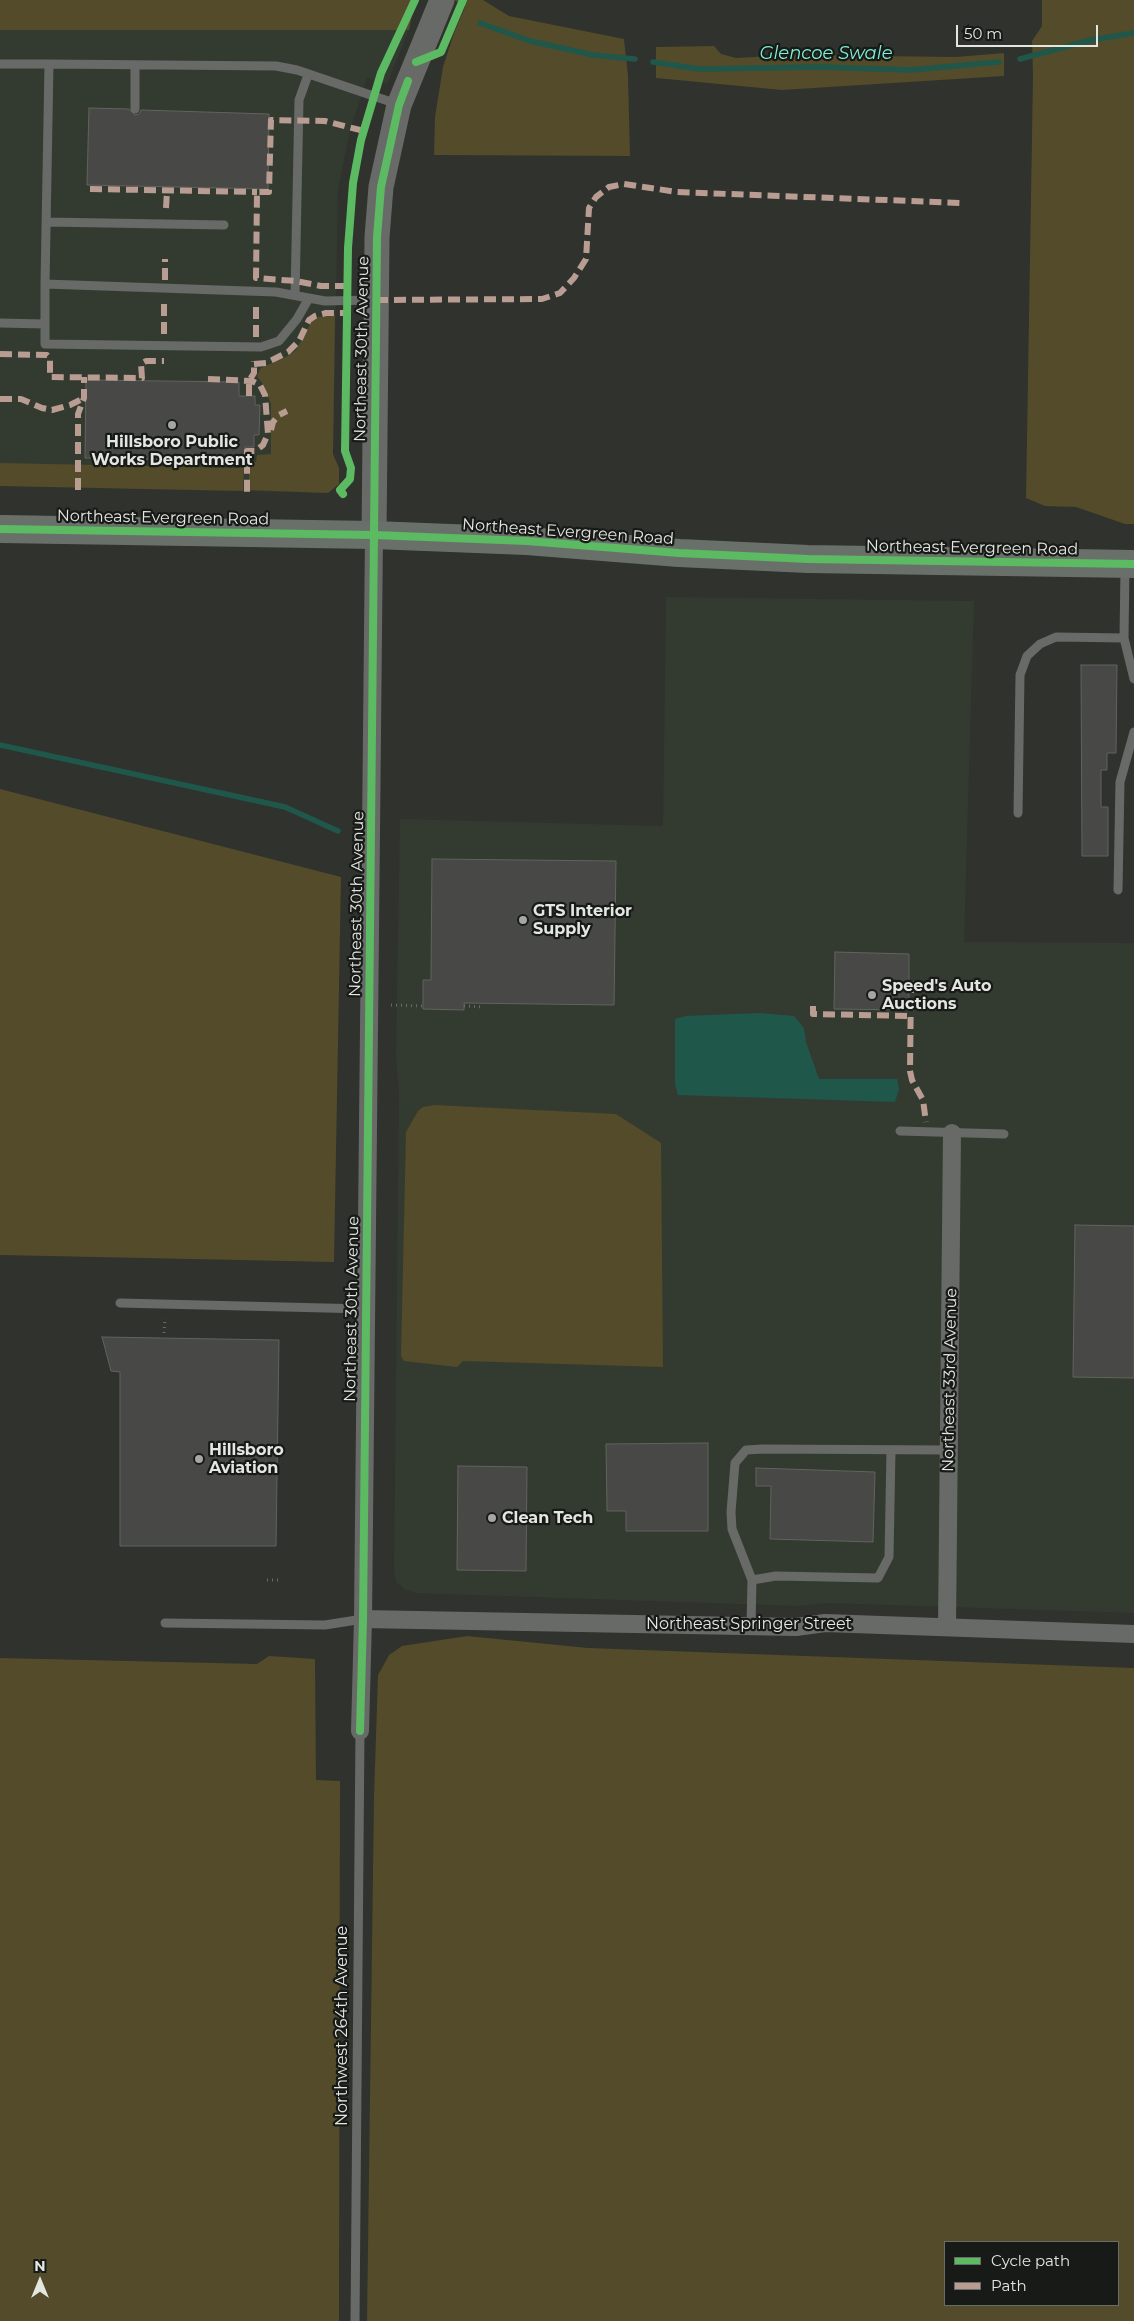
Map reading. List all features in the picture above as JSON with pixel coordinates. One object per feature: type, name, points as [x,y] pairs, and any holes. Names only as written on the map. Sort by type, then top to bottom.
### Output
[{"type":"main road","name":"Northeast Evergreen Road","points":[[0,529],[374,535],[527,541],[679,553],[808,559],[1129,564]]},
{"type":"street","name":"Northeast 30th Avenue","points":[[360,1731],[363,1619],[377,237],[381,187],[399,105],[442,0]]},
{"type":"street","name":"Northeast 33rd Avenue","points":[[947,1627],[952,1133]]},
{"type":"street","name":"Northeast Springer Street","points":[[363,1619],[796,1627],[825,1623],[1134,1634]]},
{"type":"lane","points":[[0,64],[276,66],[399,105]]},
{"type":"lane","points":[[49,64],[45,344],[261,347],[278,341],[297,319],[309,298]]},
{"type":"lane","points":[[135,65],[135,109]]},
{"type":"lane","points":[[295,295],[299,100],[308,75]]},
{"type":"lane","points":[[46,222],[224,225]]},
{"type":"lane","points":[[45,284],[276,292],[325,300],[376,300]]},
{"type":"lane","points":[[0,323],[45,324]]},
{"type":"lane","points":[[1129,564],[1124,638],[1134,679]]},
{"type":"lane","points":[[1018,812],[1020,675],[1027,656],[1040,644],[1056,637],[1124,638]]},
{"type":"lane","points":[[1118,890],[1120,782],[1134,732]]},
{"type":"lane","points":[[900,1131],[1004,1134]]},
{"type":"lane","points":[[120,1303],[366,1309]]},
{"type":"lane","points":[[751,1626],[752,1580],[732,1529],[731,1512],[735,1463],[746,1450],[763,1448],[949,1450]]},
{"type":"lane","points":[[752,1580],[776,1576],[878,1578],[889,1557],[891,1450]]},
{"type":"lane","points":[[165,1623],[325,1625],[363,1619]]},
{"type":"lane","name":"Northwest 264th Avenue","points":[[355,2321],[360,1731]]},
{"type":"path","points":[[391,1005],[423,1006]]},
{"type":"path","points":[[464,1006],[484,1007]]},
{"type":"path","points":[[164,1333],[165,1318]]},
{"type":"path","points":[[267,1580],[282,1580]]},
{"type":"shaded area","points":[[0,0],[415,0],[409,30],[0,30]]},
{"type":"shaded area","points":[[454,0],[483,0],[509,16],[624,39],[628,75],[630,156],[434,155],[435,117],[443,67],[465,7]]},
{"type":"shaded area","points":[[1042,0],[1134,0],[1134,524],[1125,524],[1076,507],[1045,506],[1026,498],[1032,41],[1042,26]]},
{"type":"shaded area","points":[[0,30],[409,30],[387,84],[367,78],[350,130],[338,190],[333,454],[339,468],[339,484],[328,493],[0,486]]},
{"type":"shaded area","points":[[714,46],[721,54],[736,58],[789,55],[956,57],[1004,53],[1004,76],[782,90],[656,78],[656,47]]},
{"type":"shaded area","points":[[335,315],[333,454],[339,468],[339,484],[328,493],[249,490],[249,462],[256,462],[257,455],[271,454],[271,404],[263,384],[257,376],[261,368],[288,356],[296,350],[312,321],[318,317]]},
{"type":"shaded area","points":[[0,463],[244,468],[243,491],[0,486]]},
{"type":"shaded area","points":[[666,597],[974,601],[964,942],[1134,943],[1134,1613],[828,1603],[799,1606],[416,1593],[405,1590],[396,1581],[394,1572],[399,1095],[396,1056],[400,819],[663,826]]},
{"type":"shaded area","points":[[0,789],[341,877],[334,1262],[0,1255]]},
{"type":"shaded area","points":[[759,1013],[794,1016],[804,1028],[806,1042],[819,1079],[897,1079],[899,1089],[895,1102],[678,1095],[675,1084],[675,1019],[686,1016]]},
{"type":"shaded area","points":[[435,1105],[616,1114],[661,1143],[663,1367],[463,1361],[457,1367],[404,1361],[401,1356],[406,1132],[418,1111],[423,1107]]},
{"type":"shaded area","points":[[467,1636],[588,1648],[1134,1668],[1134,2321],[367,2321],[374,1796],[378,1675],[389,1655],[402,1646]]},
{"type":"shaded area","points":[[269,1656],[315,1659],[316,1780],[340,1781],[339,2321],[0,2321],[0,1658],[257,1664]]},
{"type":"building","points":[[89,108],[129,109],[135,115],[139,114],[141,110],[269,114],[268,189],[87,185]]},
{"type":"building","name":"Hillsboro Public Works Department","points":[[86,380],[239,382],[239,396],[255,396],[255,405],[260,405],[259,435],[254,435],[254,447],[245,447],[245,461],[85,458]]},
{"type":"building","points":[[1081,665],[1117,665],[1116,753],[1107,753],[1107,770],[1101,770],[1101,807],[1108,807],[1108,856],[1082,856]]},
{"type":"building","name":"GTS Interior Supply","points":[[432,859],[616,861],[614,1005],[464,1003],[464,1010],[423,1009],[423,980],[431,980]]},
{"type":"building","name":"Speed's Auto Auctions","points":[[835,952],[909,954],[909,1010],[834,1009]]},
{"type":"building","points":[[1075,1225],[1134,1226],[1134,1378],[1073,1377]]},
{"type":"building","name":"Hillsboro Aviation","points":[[102,1337],[279,1340],[276,1546],[120,1546],[120,1372],[111,1371]]},
{"type":"building","points":[[708,1443],[708,1531],[626,1531],[626,1511],[607,1511],[606,1444]]},
{"type":"building","name":"Clean Tech","points":[[458,1466],[527,1467],[526,1571],[457,1570]]},
{"type":"building","points":[[756,1468],[875,1472],[873,1542],[770,1539],[771,1486],[756,1486]]},
{"type":"waterway","name":"Glencoe Swale","points":[[480,23],[530,41],[593,55],[635,59]]},
{"type":"waterway","name":"Glencoe Swale","points":[[1020,59],[1091,40],[1134,33]]},
{"type":"waterway","name":"Glencoe Swale","points":[[653,62],[699,69],[820,67],[911,70],[999,62]]},
{"type":"waterway","points":[[0,745],[285,807],[338,831]]},
{"type":"marked path","points":[[347,286],[321,286],[296,281],[256,278],[257,192],[269,192],[271,120],[325,121],[364,131]]},
{"type":"marked path","points":[[376,300],[542,299],[560,293],[574,278],[586,259],[589,208],[596,197],[609,187],[624,184],[677,192],[962,203]]},
{"type":"marked path","points":[[90,189],[257,192]]},
{"type":"marked path","points":[[166,208],[167,191]]},
{"type":"marked path","points":[[165,259],[165,280]]},
{"type":"marked path","points":[[164,301],[164,334]]},
{"type":"marked path","points":[[256,303],[256,337]]},
{"type":"marked path","points":[[254,364],[266,363],[288,352],[299,341],[309,320],[315,316],[326,313],[347,313]]},
{"type":"marked path","points":[[0,354],[47,355],[50,358],[50,377],[142,378],[141,364],[146,361],[164,361]]},
{"type":"marked path","points":[[249,396],[249,381],[254,373],[254,361]]},
{"type":"marked path","points":[[78,490],[78,414],[84,398],[84,377]]},
{"type":"marked path","points":[[208,379],[252,381],[260,385],[265,395],[268,434],[263,445],[255,451],[247,451],[247,493]]},
{"type":"marked path","points":[[0,399],[21,399],[52,410],[70,405],[84,398]]},
{"type":"marked path","points":[[271,430],[273,422],[279,415],[287,411]]},
{"type":"marked path","points":[[911,981],[910,1071],[912,1080],[923,1100],[926,1122]]},
{"type":"marked path","points":[[813,1006],[813,1014],[910,1016]]},
{"type":"cycle path","points":[[343,494],[340,490],[350,479],[351,468],[345,451],[348,248],[353,183],[361,140],[381,73],[415,0]]},
{"type":"cycle path","points":[[416,62],[441,52],[463,0]]},
{"type":"cycle path","points":[[360,1731],[363,1619],[377,237],[381,187],[399,105],[408,81]]},
{"type":"cycle path","points":[[0,529],[374,535],[527,541],[679,553],[808,559],[1134,564]]},
{"type":"place","name":"Hillsboro Public Works Department","points":[[172,425]]},
{"type":"place","name":"GTS Interior Supply","points":[[523,920]]},
{"type":"place","name":"Speed's Auto Auctions","points":[[872,995]]},
{"type":"place","name":"Hillsboro Aviation","points":[[199,1459]]},
{"type":"place","name":"Clean Tech","points":[[492,1518]]}]
